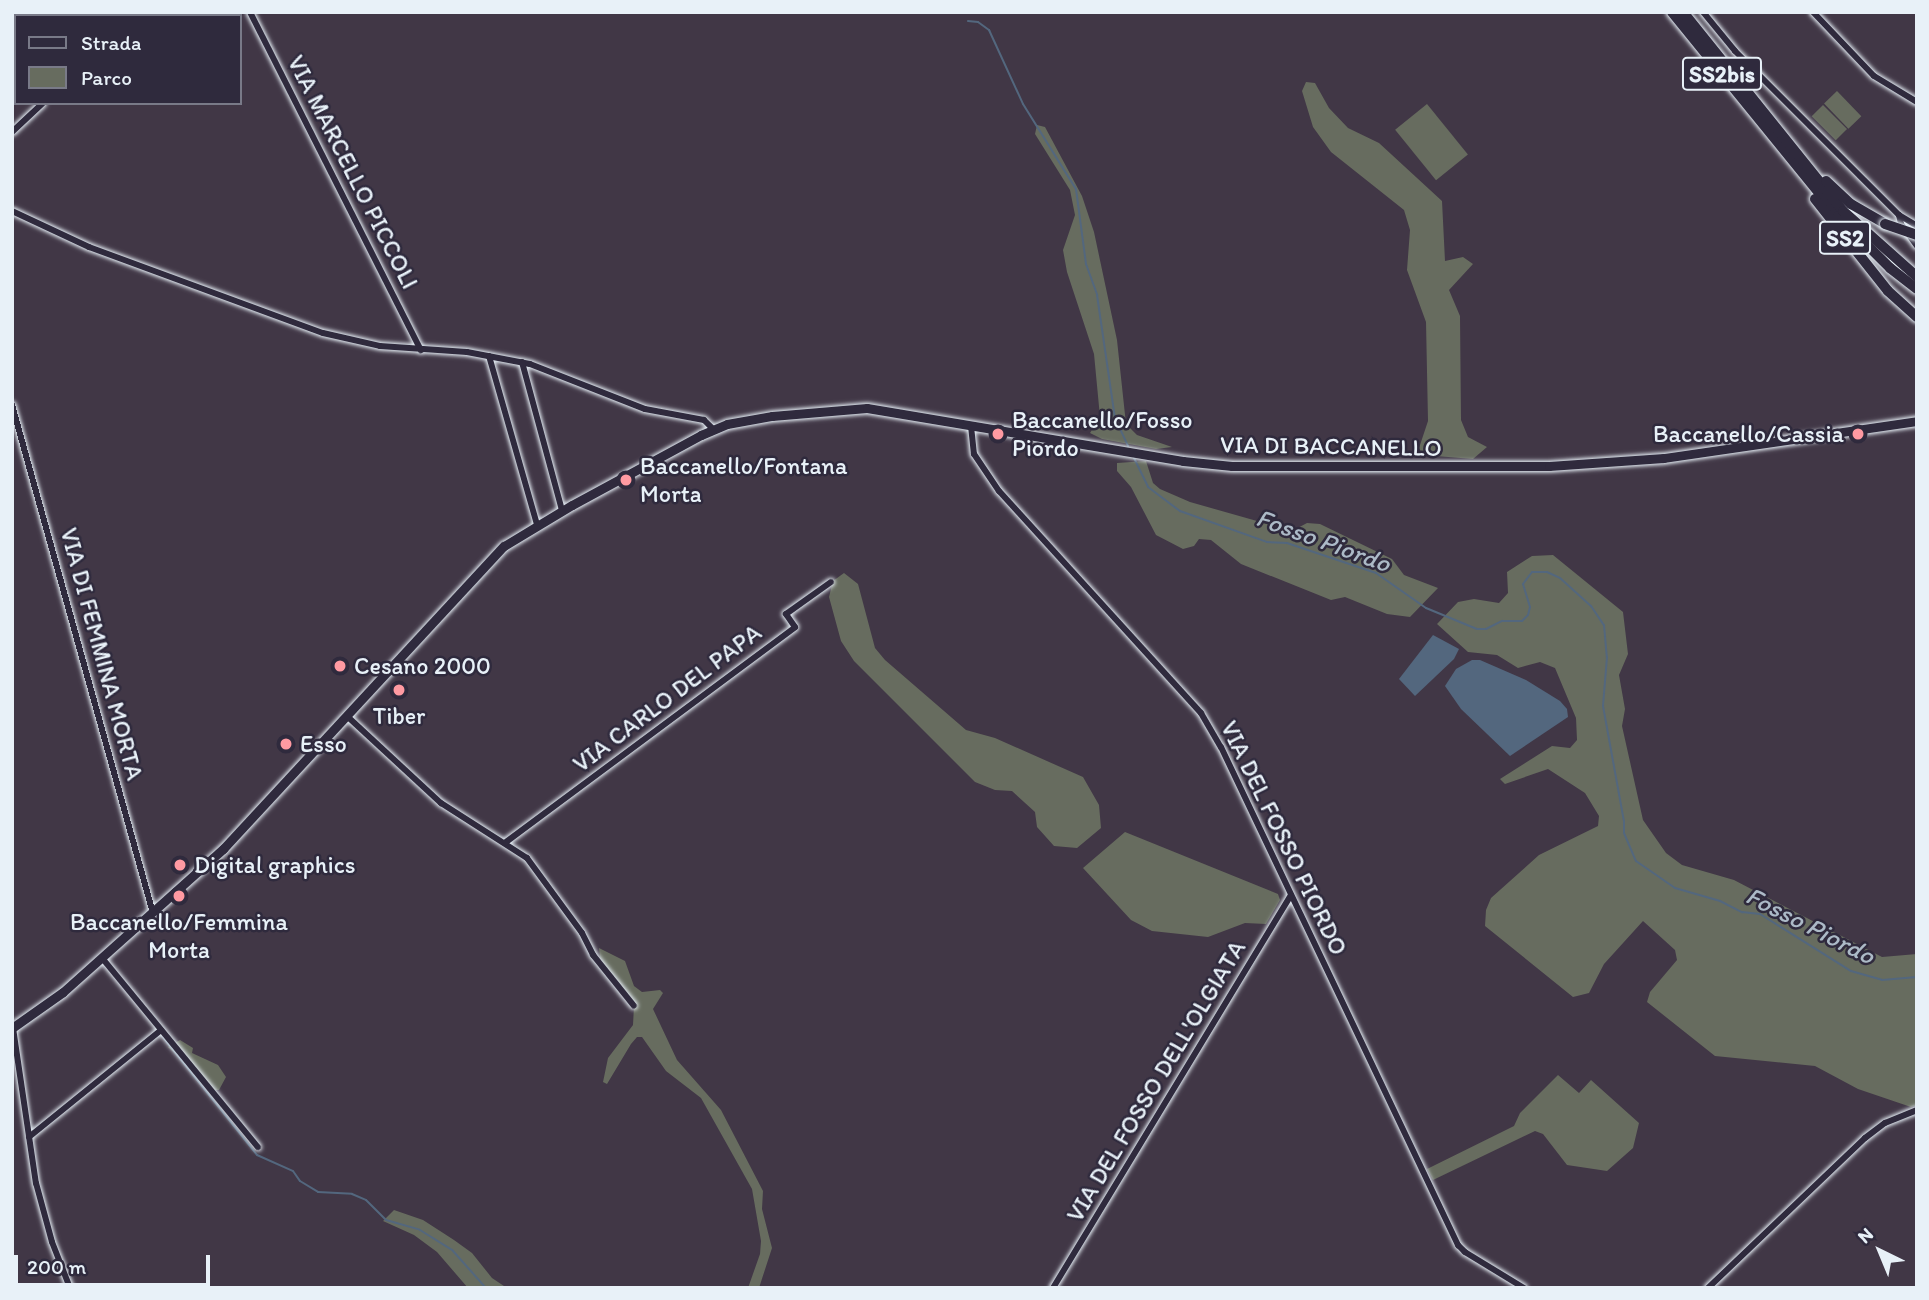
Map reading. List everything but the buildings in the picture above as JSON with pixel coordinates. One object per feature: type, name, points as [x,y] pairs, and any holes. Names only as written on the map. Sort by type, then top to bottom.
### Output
[{"type":"highway","name":"SS2bis","points":[[1672,12],[1768,125],[1858,239],[1917,289]]},
{"type":"highway","name":"SS2bis","points":[[1683,12],[1768,125]]},
{"type":"highway","name":"SS2bis","points":[[1786,147],[1864,233],[1917,277]]},
{"type":"highway","name":"SS2","points":[[1786,147],[1851,204],[1885,224],[1917,235]]},
{"type":"highway","name":"SS2","points":[[1786,147],[1796,175],[1831,221],[1888,291],[1917,317]]},
{"type":"street","name":"VIA MARCELLO PICCOLI","points":[[250,12],[421,350]]},
{"type":"street","points":[[1703,12],[1735,51],[1899,215],[1917,226]]},
{"type":"street","points":[[1813,12],[1874,76],[1917,102]]},
{"type":"street","points":[[12,132],[41,105]]},
{"type":"street","points":[[12,211],[89,247],[276,317],[352,341],[522,362],[645,409],[702,419],[713,429]]},
{"type":"street","points":[[1899,215],[1901,224],[1917,246]]},
{"type":"street","points":[[489,356],[537,525]]},
{"type":"street","points":[[522,362],[562,510]]},
{"type":"street","name":"VIA DI FEMMINA MORTA","points":[[12,405],[152,913]]},
{"type":"street","name":"VIA DI BACCANELLO","points":[[13,1028],[48,1004],[102,958],[245,828],[498,552],[562,510],[713,429],[772,415],[852,407],[1232,466],[1549,466],[1664,458],[1917,421]]},
{"type":"street","name":"VIA DEL FOSSO PIORDO","points":[[971,426],[974,454],[999,491],[1201,713],[1221,747],[1458,1245],[1524,1288]]},
{"type":"street","name":"VIA CARLO DEL PAPA","points":[[506,842],[794,627],[786,614],[831,582]]},
{"type":"street","points":[[348,717],[441,803],[506,842],[529,860],[582,933],[593,955],[634,1006]]},
{"type":"street","name":"VIA DEL FOSSO DELL'OLGIATA","points":[[1053,1288],[1291,895]]},
{"type":"street","points":[[102,958],[258,1147]]},
{"type":"street","points":[[13,1028],[36,1183],[52,1242],[70,1288]]},
{"type":"street","points":[[29,1138],[161,1030]]},
{"type":"street","points":[[1708,1288],[1865,1138],[1889,1121],[1917,1110]]},
{"type":"green space","points":[[1306,82],[1315,83],[1329,108],[1348,128],[1379,143],[1442,201],[1445,261],[1463,257],[1473,264],[1449,290],[1460,316],[1461,420],[1468,437],[1487,447],[1473,459],[1423,455],[1419,448],[1428,421],[1426,322],[1407,270],[1410,230],[1404,210],[1331,152],[1313,127],[1302,91]]},
{"type":"green space","points":[[1837,91],[1861,116],[1848,129],[1824,104]]},
{"type":"green space","points":[[1427,104],[1468,155],[1436,180],[1395,130]]},
{"type":"green space","points":[[1823,105],[1847,129],[1836,140],[1812,116]]},
{"type":"green space","points":[[1037,125],[1045,127],[1082,196],[1094,232],[1117,340],[1126,424],[1137,435],[1172,447],[1156,449],[1102,439],[1090,433],[1100,417],[1094,354],[1067,272],[1063,250],[1075,215],[1070,190],[1035,134]]},
{"type":"green space","points":[[1146,461],[1153,483],[1160,489],[1190,502],[1292,531],[1307,523],[1320,524],[1392,559],[1404,575],[1438,588],[1410,617],[1387,614],[1345,597],[1331,600],[1241,564],[1211,540],[1199,539],[1194,546],[1183,549],[1156,535],[1131,487],[1117,471],[1117,463]]},
{"type":"green space","points":[[1553,555],[1623,612],[1628,654],[1619,675],[1625,709],[1622,726],[1643,820],[1666,853],[1682,865],[1734,880],[1882,957],[1917,954],[1917,1105],[1911,1107],[1858,1089],[1815,1066],[1715,1056],[1647,1002],[1650,992],[1677,960],[1675,950],[1643,921],[1604,964],[1589,993],[1573,997],[1485,926],[1486,910],[1491,898],[1539,855],[1598,826],[1599,816],[1585,793],[1548,769],[1505,784],[1500,779],[1552,746],[1570,748],[1577,740],[1576,718],[1555,668],[1540,662],[1518,668],[1497,655],[1468,652],[1437,624],[1458,602],[1474,599],[1499,603],[1508,593],[1507,572],[1532,556]]},
{"type":"green space","points":[[844,573],[858,584],[875,648],[885,660],[966,730],[995,738],[1083,777],[1099,805],[1101,828],[1077,848],[1054,846],[1037,827],[1035,812],[1012,791],[995,790],[975,782],[854,661],[841,641],[829,597],[833,581]]},
{"type":"green space","points":[[1125,832],[1278,894],[1280,900],[1266,924],[1245,923],[1208,937],[1152,931],[1131,920],[1083,868]]},
{"type":"green space","points":[[599,948],[625,961],[634,986],[642,992],[660,990],[663,993],[653,1009],[677,1060],[721,1110],[763,1191],[762,1209],[772,1248],[759,1288],[748,1288],[760,1254],[761,1241],[752,1189],[701,1098],[666,1071],[642,1037],[637,1037],[631,1044],[607,1084],[603,1082],[608,1058],[633,1025],[634,1006],[601,966]]},
{"type":"green space","points":[[180,1040],[193,1048],[192,1053],[218,1065],[226,1077],[219,1090],[209,1090],[200,1083],[192,1069],[168,1047]]},
{"type":"green space","points":[[1558,1075],[1579,1093],[1591,1080],[1639,1123],[1633,1148],[1607,1171],[1567,1165],[1543,1134],[1535,1131],[1433,1180],[1427,1169],[1514,1126],[1520,1113]]},
{"type":"green space","points":[[394,1210],[423,1220],[454,1240],[472,1253],[492,1278],[507,1288],[468,1288],[437,1252],[414,1235],[383,1221]]},
{"type":"water","points":[[1433,635],[1459,649],[1454,659],[1415,696],[1399,679]]},
{"type":"water","points":[[1472,660],[1480,660],[1526,680],[1560,701],[1567,709],[1568,717],[1510,756],[1461,709],[1445,686],[1456,669]]},
{"type":"waterway","name":"Fosso Piordo","points":[[968,21],[978,22],[989,30],[1023,104],[1076,189],[1086,264],[1097,295],[1115,418],[1128,446]]},
{"type":"waterway","name":"Fosso Piordo","points":[[1134,458],[1148,487],[1180,511],[1267,542],[1287,543],[1376,573],[1426,608],[1477,629],[1486,629],[1502,621],[1522,621],[1528,615],[1530,607],[1523,584],[1532,572],[1547,572],[1560,578],[1591,606],[1604,625],[1607,657],[1603,706],[1624,833],[1636,861],[1675,888],[1720,901],[1742,912],[1760,914],[1851,971],[1882,980],[1917,977]]},
{"type":"waterway","points":[[162,1036],[257,1155],[293,1171],[300,1181],[318,1192],[352,1194],[366,1200],[386,1220],[420,1230],[453,1251],[486,1288]]},
{"type":"place","name":"Baccanello/Fosso Piordo","points":[[998,434]]},
{"type":"place","name":"Baccanello/Cassia","points":[[1858,434]]},
{"type":"place","name":"Baccanello/Fontana Morta","points":[[626,480]]},
{"type":"place","name":"Cesano 2000","points":[[340,666]]},
{"type":"place","name":"Tiber","points":[[399,690]]},
{"type":"place","name":"Esso","points":[[286,744]]},
{"type":"place","name":"Digital graphics","points":[[180,865]]},
{"type":"place","name":"Baccanello/Femmina Morta","points":[[179,896]]}]
